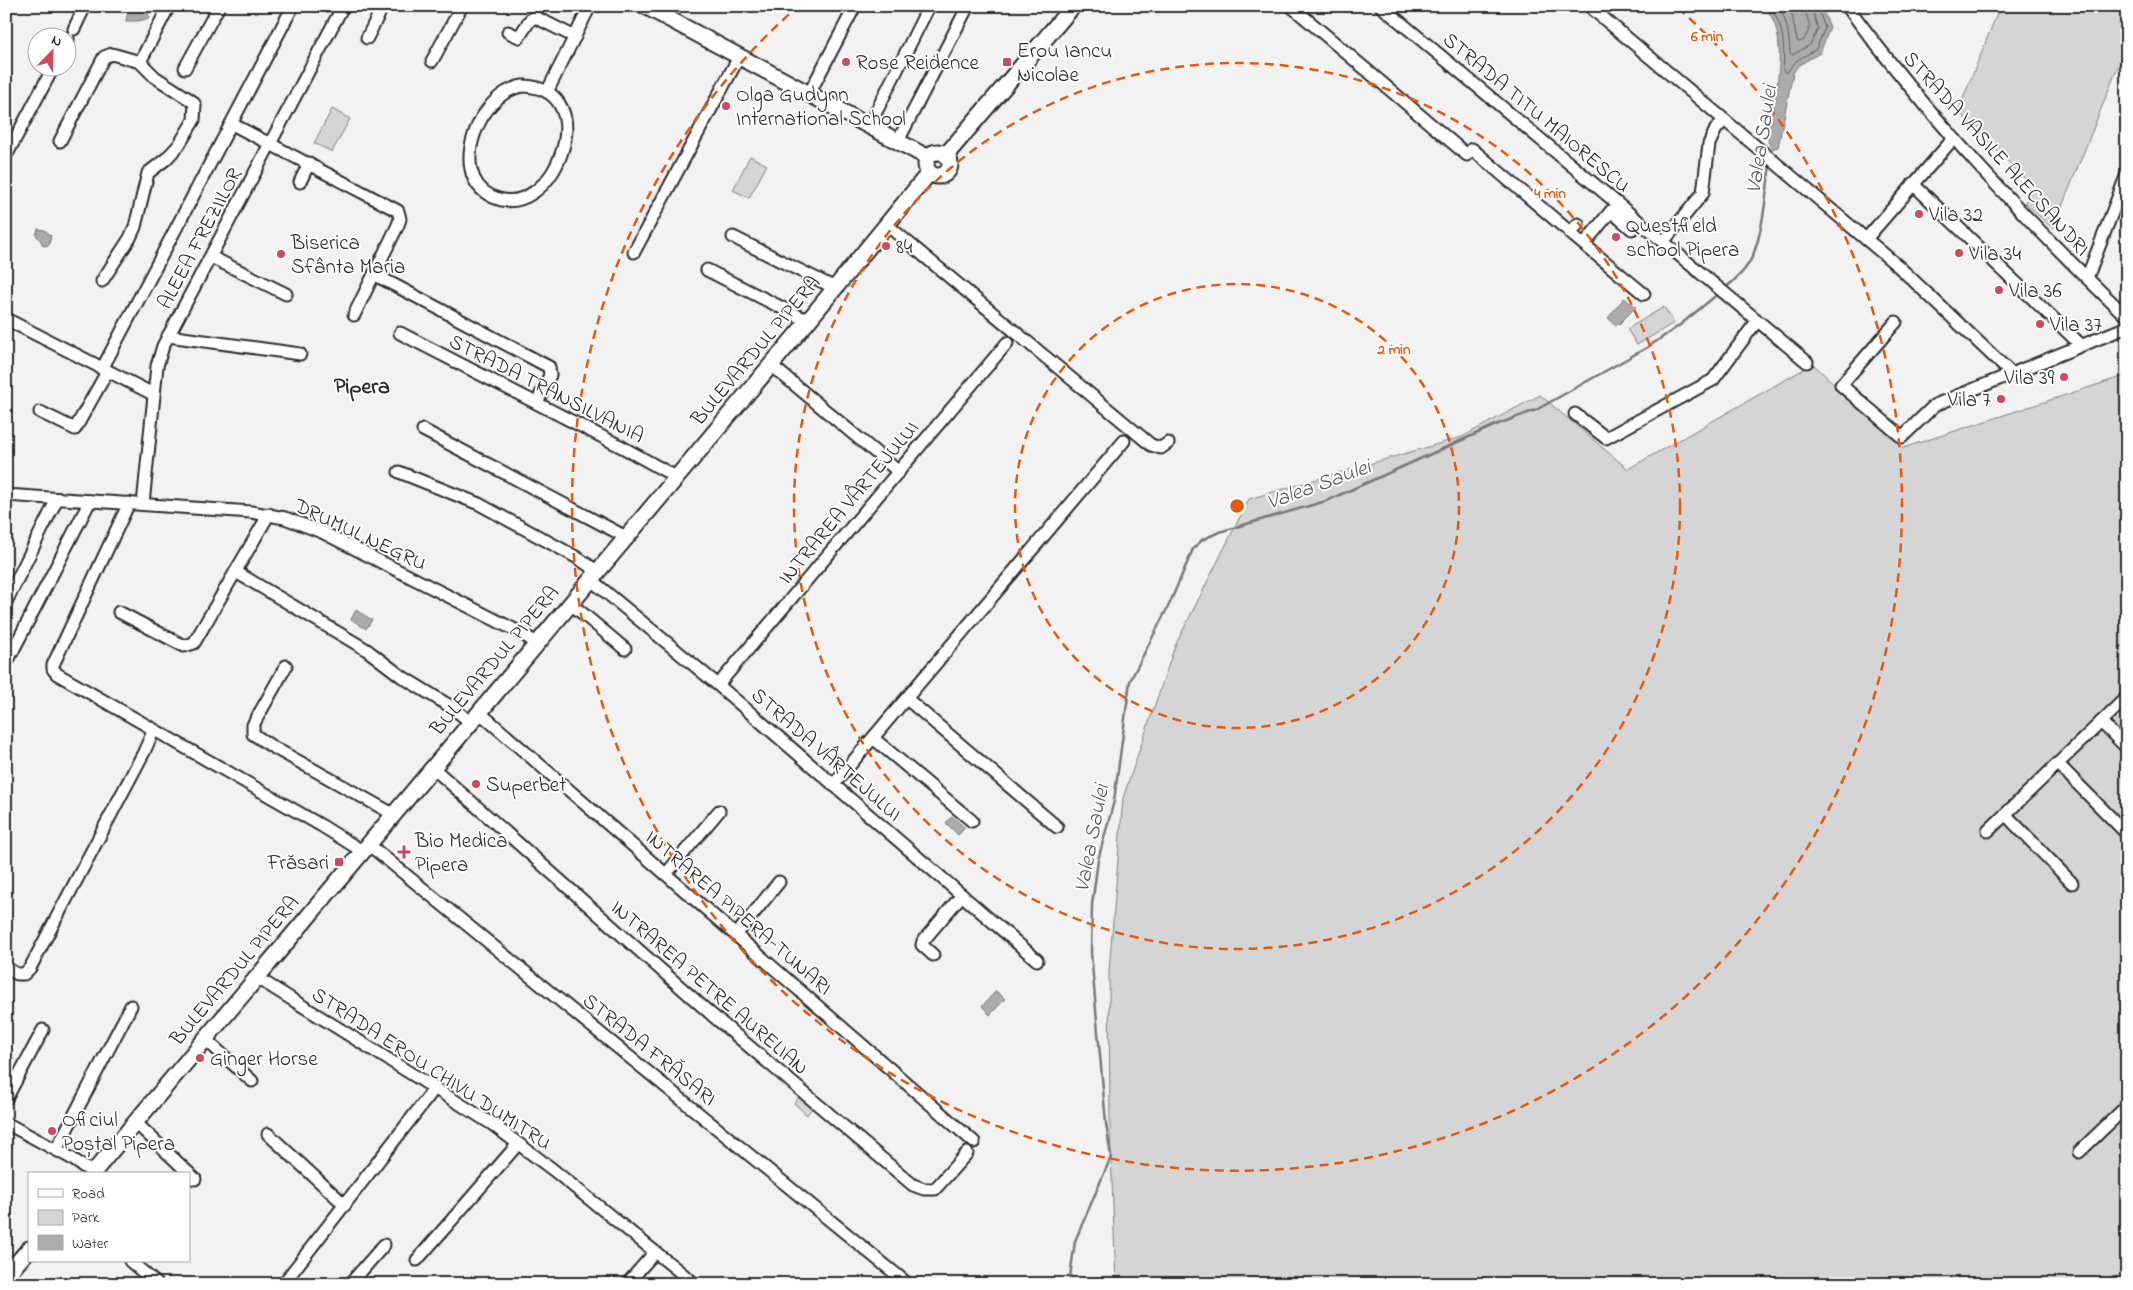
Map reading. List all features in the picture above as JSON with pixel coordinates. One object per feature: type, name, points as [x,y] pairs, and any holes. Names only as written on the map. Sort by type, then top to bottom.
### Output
[{"type":"main road","points":[[946,154],[1073,6]]},
{"type":"main road","points":[[649,7],[927,157]]},
{"type":"main road","points":[[936,152],[946,154],[950,162],[947,172],[937,176],[929,173],[925,166],[927,157],[936,152]]},
{"type":"main road","name":"BULEVARDUL PIPERA","points":[[93,1172],[808,321],[929,173]]},
{"type":"main road","points":[[6,1276],[28,1250]]},
{"type":"street","points":[[74,28],[85,6]]},
{"type":"street","points":[[140,62],[169,6]]},
{"type":"street","points":[[185,68],[219,6]]},
{"type":"street","points":[[40,412],[74,429],[294,6]]},
{"type":"street","name":"ALEEA FREZIILOR","points":[[143,504],[153,394],[159,357],[168,336],[343,6]]},
{"type":"street","points":[[366,38],[383,6]]},
{"type":"street","points":[[432,61],[462,6]]},
{"type":"street","points":[[547,92],[590,6]]},
{"type":"street","points":[[809,94],[854,6]]},
{"type":"street","points":[[869,126],[928,6]]},
{"type":"street","points":[[898,141],[968,6]]},
{"type":"street","points":[[1291,6],[1565,228]]},
{"type":"street","name":"STRADA TITU MAIORESCU","points":[[1381,6],[1807,362]]},
{"type":"street","points":[[1589,6],[1866,239],[1937,302],[2011,373]]},
{"type":"street","name":"STRADA VASILE ALECSANDRI","points":[[1847,6],[1885,58],[1953,139],[2010,201],[2127,317]]},
{"type":"street","points":[[508,32],[519,37],[530,20],[535,17],[575,37]]},
{"type":"street","points":[[60,141],[104,57],[112,54],[140,62],[155,77],[192,101],[195,106],[196,115],[179,145],[166,159],[148,173],[135,227],[102,281]]},
{"type":"street","points":[[634,252],[739,57]]},
{"type":"street","points":[[6,156],[48,78]]},
{"type":"street","points":[[529,87],[547,92],[560,105],[566,122],[563,146],[550,176],[537,191],[517,200],[505,200],[486,194],[475,179],[471,162],[473,138],[483,116],[494,100],[512,89],[529,87]]},
{"type":"street","points":[[1663,242],[1703,193],[1709,144],[1716,129],[1724,120]]},
{"type":"street","points":[[232,124],[394,208],[399,214],[398,225],[354,315]]},
{"type":"street","points":[[1866,239],[1953,139]]},
{"type":"street","points":[[300,182],[309,164]]},
{"type":"street","points":[[2087,278],[2127,174]]},
{"type":"street","points":[[1913,184],[2081,345]]},
{"type":"street","points":[[1584,244],[1610,211],[1632,228],[1638,221]]},
{"type":"street","points":[[1578,224],[1570,233],[1644,294]]},
{"type":"street","points":[[886,225],[1151,445],[1161,448],[1168,443]]},
{"type":"street","points":[[733,237],[835,288]]},
{"type":"street","points":[[211,257],[286,294]]},
{"type":"street","points":[[707,270],[808,321]]},
{"type":"street","points":[[381,278],[548,367],[550,375],[537,403]]},
{"type":"street","points":[[6,319],[153,394]]},
{"type":"street","points":[[1575,414],[1606,438],[1713,380],[1757,321]]},
{"type":"street","points":[[1896,322],[1841,385],[1902,437],[1935,405],[2127,327]]},
{"type":"street","name":"STRADA TRANSILVANIA","points":[[400,333],[676,477]]},
{"type":"street","points":[[168,336],[300,354]]},
{"type":"street","name":"INTRAREA VÂRTEJULUI","points":[[718,685],[1007,342]]},
{"type":"street","points":[[771,365],[899,472]]},
{"type":"street","points":[[423,430],[626,537]]},
{"type":"street","points":[[834,784],[1124,441]]},
{"type":"street","name":"STRADA VÂRTEJULUI","points":[[399,472],[479,504],[576,557],[718,685],[1038,960]]},
{"type":"street","name":"DRUMUL NEGRU","points":[[6,495],[269,514],[285,518],[322,532],[537,643]]},
{"type":"street","points":[[6,602],[57,499]]},
{"type":"street","points":[[6,664],[90,501]]},
{"type":"street","name":"STRADA FRĂSARI","points":[[129,503],[53,664],[56,674],[322,826],[365,848],[908,1284]]},
{"type":"street","points":[[119,612],[179,644],[189,646],[194,643],[269,514]]},
{"type":"street","name":"INTRAREA PIPERA-TUNARI","points":[[236,572],[367,650],[401,676],[453,708],[474,717],[666,874],[974,1142]]},
{"type":"street","points":[[570,603],[625,649]]},
{"type":"street","points":[[286,666],[253,725],[253,734],[393,814]]},
{"type":"street","points":[[1988,831],[2127,697]]},
{"type":"street","points":[[907,699],[1057,827]]},
{"type":"street","points":[[2101,722],[2127,748]]},
{"type":"street","points":[[6,968],[18,974],[24,974],[30,968],[144,752],[152,730]]},
{"type":"street","points":[[873,738],[972,821]]},
{"type":"street","points":[[2058,764],[2124,832]]},
{"type":"street","name":"INTRAREA PETRE AURELIAN","points":[[432,767],[705,1008],[913,1185],[924,1190],[935,1189],[967,1153]]},
{"type":"street","points":[[666,874],[719,811]]},
{"type":"street","points":[[2006,815],[2072,883]]},
{"type":"street","points":[[736,935],[779,882]]},
{"type":"street","points":[[933,955],[922,945],[922,941],[962,895]]},
{"type":"street","name":"STRADA EROU CHIVU DUMITRU","points":[[256,977],[492,1124],[695,1284]]},
{"type":"street","points":[[56,1150],[131,1006]]},
{"type":"street","points":[[6,1099],[43,1030]]},
{"type":"street","points":[[205,1039],[252,1080]]},
{"type":"street","points":[[284,1284],[435,1088]]},
{"type":"street","points":[[2079,1152],[2127,1106]]},
{"type":"street","points":[[134,1122],[188,1172]]},
{"type":"street","points":[[6,1123],[56,1150],[90,1172]]},
{"type":"street","points":[[268,1134],[345,1205]]},
{"type":"street","points":[[417,1260],[518,1144]]},
{"type":"street","points":[[190,1174],[195,1179]]},
{"type":"street","points":[[350,1284],[384,1245]]},
{"type":"street","points":[[627,1284],[655,1252]]},
{"type":"street","points":[[131,1262],[157,1284]]},
{"type":"green space","points":[[2000,6],[2127,6],[2127,44],[2053,229],[2025,203],[2032,186],[1958,111]]},
{"type":"green space","points":[[332,109],[350,119],[332,152],[314,143]]},
{"type":"green space","points":[[750,156],[767,165],[749,198],[733,190]]},
{"type":"green space","points":[[1664,307],[1674,323],[1637,345],[1627,329]]},
{"type":"green space","points":[[1813,364],[1903,448],[2127,375],[2127,1284],[1116,1284],[1110,1128],[1109,971],[1123,798],[1175,646],[1249,499],[1462,437],[1540,395],[1628,469]]},
{"type":"green space","points":[[800,1096],[813,1107],[807,1115],[794,1103]]},
{"type":"water","points":[[1763,6],[1821,6],[1830,27],[1820,53],[1799,65],[1793,73],[1778,147],[1772,149],[1769,144],[1768,134],[1779,69],[1779,54],[1776,27],[1771,15]]},
{"type":"water","points":[[146,9],[150,18],[126,21],[128,11]]},
{"type":"water","points":[[38,229],[45,230],[51,236],[49,245],[43,246],[36,235]]},
{"type":"water","points":[[1624,298],[1636,307],[1617,326],[1608,318]]},
{"type":"water","points":[[356,610],[372,620],[366,629],[351,619]]},
{"type":"water","points":[[952,816],[965,828],[958,835],[946,823]]},
{"type":"water","points":[[996,991],[1005,999],[990,1015],[982,1006]]},
{"type":"waterway","name":"Valea Saulei","points":[[1725,288],[1744,270],[1754,254],[1763,215],[1770,164]]},
{"type":"waterway","name":"Valea Saulei","points":[[1069,1284],[1075,1241],[1111,1157],[1106,1123],[1091,953],[1092,905],[1098,860],[1114,801],[1130,681],[1169,605],[1193,549],[1202,540],[1219,532],[1326,501],[1498,424],[1536,410],[1648,347],[1680,325],[1719,293]]},
{"type":"place","name":"Rose Reidence","points":[[846,62]]},
{"type":"place","name":"Erou Iancu Nicolae","points":[[1007,62]]},
{"type":"place","name":"Olga Gudynn International School","points":[[726,106]]},
{"type":"place","name":"Vila 32","points":[[1919,214]]},
{"type":"place","name":"Questfield school Pipera","points":[[1616,237]]},
{"type":"place","name":"84","points":[[886,246]]},
{"type":"place","name":"Vila 34","points":[[1959,253]]},
{"type":"place","name":"Biserica Sfânta Maria","points":[[281,254]]},
{"type":"place","name":"Vila 36","points":[[1999,290]]},
{"type":"place","name":"Vila 37","points":[[2040,324]]},
{"type":"place","name":"Vila 39","points":[[2064,377]]},
{"type":"place","name":"Vila 7","points":[[2001,399]]},
{"type":"place","name":"Superbet","points":[[476,784]]},
{"type":"place","name":"Bio Medica Pipera","points":[[404,852]]},
{"type":"place","name":"Frăsari","points":[[339,862]]},
{"type":"place","name":"Ginger Horse","points":[[200,1058]]},
{"type":"place","name":"Oficiul Poștal Pipera","points":[[52,1131]]},
{"type":"district","name":"Pipera","points":[[362,385]]}]
